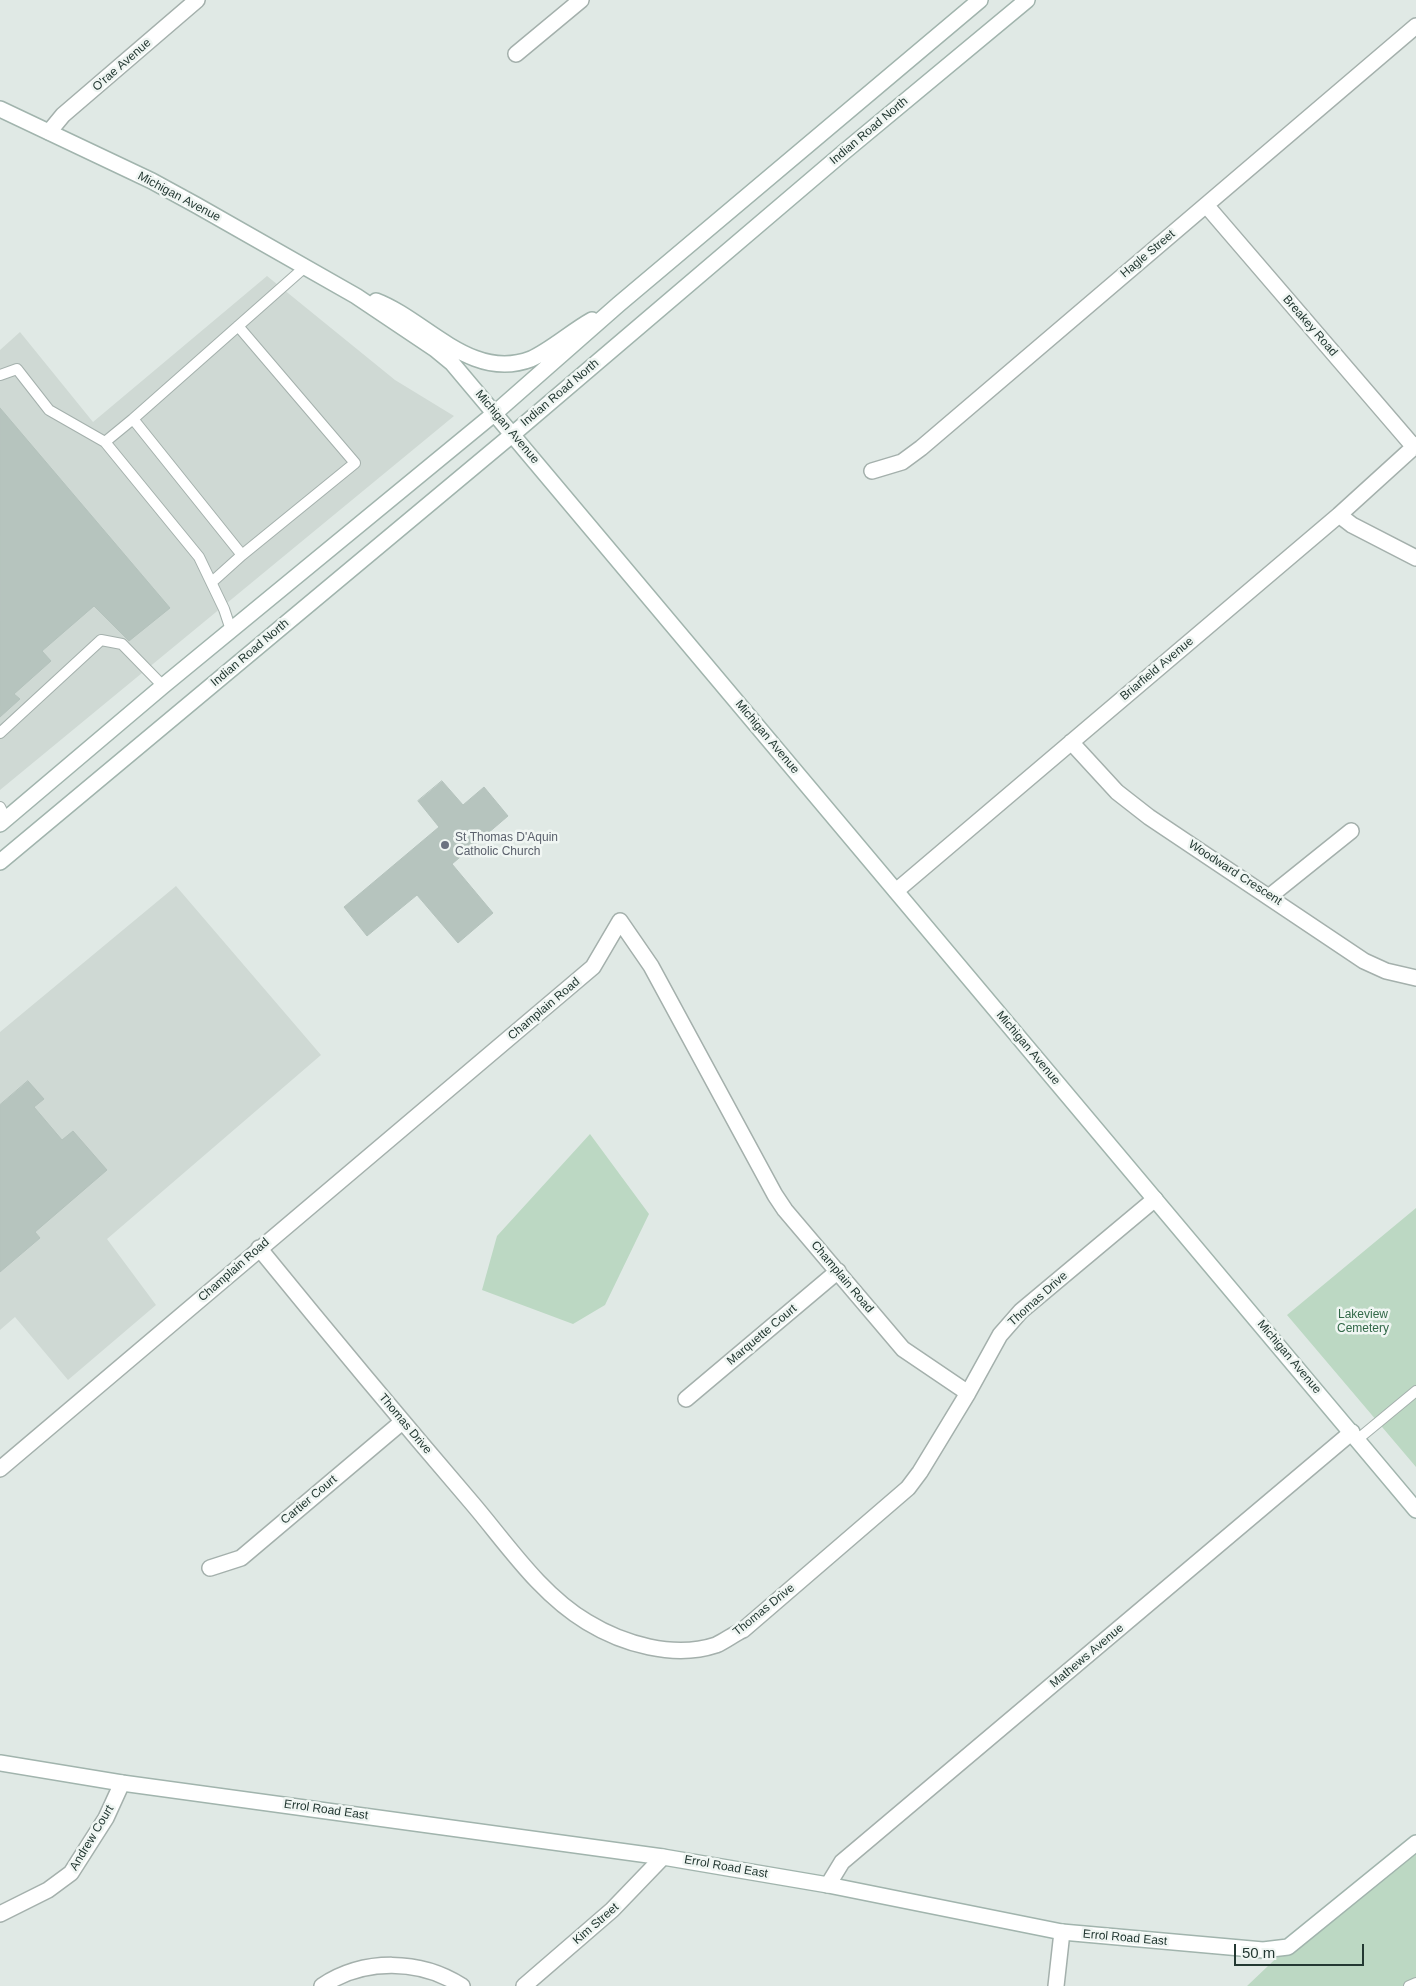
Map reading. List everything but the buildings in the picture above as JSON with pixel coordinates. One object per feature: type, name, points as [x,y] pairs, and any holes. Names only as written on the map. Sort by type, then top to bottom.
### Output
[{"type":"street","name":"O'rae Avenue","points":[[49,132],[63,115],[197,0]]},
{"type":"street","points":[[516,54],[581,0]]},
{"type":"street","points":[[2,817],[496,413],[619,304],[980,0]]},
{"type":"street","name":"Indian Road North","points":[[0,862],[513,434],[844,152],[1027,0]]},
{"type":"street","name":"Hagle Street","points":[[872,471],[902,462],[921,448],[1416,26]]},
{"type":"street","name":"Michigan Avenue","points":[[0,109],[152,181],[356,296],[445,357],[496,413],[1416,1510]]},
{"type":"street","name":"Breakey Road","points":[[1206,205],[1415,446]]},
{"type":"street","points":[[356,296],[374,300],[399,311],[452,347],[465,354],[491,363],[531,359],[572,331],[619,304]]},
{"type":"street","name":"Briarfield Avenue","points":[[896,891],[1339,515],[1415,446]]},
{"type":"street","points":[[1339,515],[1352,525],[1416,558]]},
{"type":"street","name":"Woodward Crescent","points":[[1071,742],[1117,792],[1130,803],[1364,961],[1386,971],[1416,978]]},
{"type":"street","points":[[1270,896],[1351,832]]},
{"type":"street","name":"Champlain Road","points":[[0,1469],[593,966],[620,920],[651,966],[775,1195],[797,1225],[903,1349],[968,1393]]},
{"type":"street","name":"Thomas Drive","points":[[260,1248],[402,1422],[552,1598],[586,1622],[616,1637],[658,1648],[688,1651],[718,1644],[742,1630],[908,1488],[920,1472],[968,1393],[1000,1335],[1021,1311],[1155,1199]]},
{"type":"street","name":"Marquette Court","points":[[686,1399],[838,1272]]},
{"type":"street","name":"Cartier Court","points":[[210,1568],[241,1558],[402,1422]]},
{"type":"street","name":"Mathews Avenue","points":[[828,1885],[842,1862],[1355,1436]]},
{"type":"street","name":"Errol Road East","points":[[0,1762],[122,1782],[663,1857],[828,1885],[1062,1932],[1263,1950],[1288,1947],[1416,1843]]},
{"type":"street","name":"Andrew Court","points":[[0,1914],[48,1890],[71,1873],[106,1818],[122,1782]]},
{"type":"street","name":"Kim Street","points":[[524,1986],[612,1910],[663,1857]]},
{"type":"street","points":[[1056,1986],[1062,1932]]},
{"type":"street","points":[[322,1986],[347,1972],[384,1965],[430,1970],[462,1986]]},
{"type":"lane","points":[[105,442],[305,267]]},
{"type":"lane","points":[[212,582],[242,555],[355,463],[238,326]]},
{"type":"lane","points":[[0,375],[17,369],[49,410],[105,442],[199,557],[212,582],[231,630]]},
{"type":"lane","points":[[134,418],[242,555]]},
{"type":"lane","points":[[0,733],[101,640],[122,644],[163,686]]},
{"type":"lane","points":[[1355,1436],[1416,1391]]},
{"type":"lane","points":[[1409,1986],[1416,1983]]},
{"type":"shaded area","points":[[267,276],[395,380],[454,416],[0,790],[0,350],[20,332],[93,422]]},
{"type":"shaded area","points":[[176,886],[321,1055],[107,1239],[156,1305],[68,1380],[15,1317],[0,1330],[0,1032]]},
{"type":"green space","points":[[590,1134],[649,1214],[605,1305],[573,1324],[482,1290],[497,1236]]},
{"type":"green space","name":"Lakeview Cemetery","points":[[1416,1208],[1416,1467],[1287,1315]]},
{"type":"green space","points":[[1416,1853],[1416,1986],[1247,1986],[1289,1946]]},
{"type":"place","name":"St Thomas D'Aquin Catholic Church","points":[[445,845]]}]
